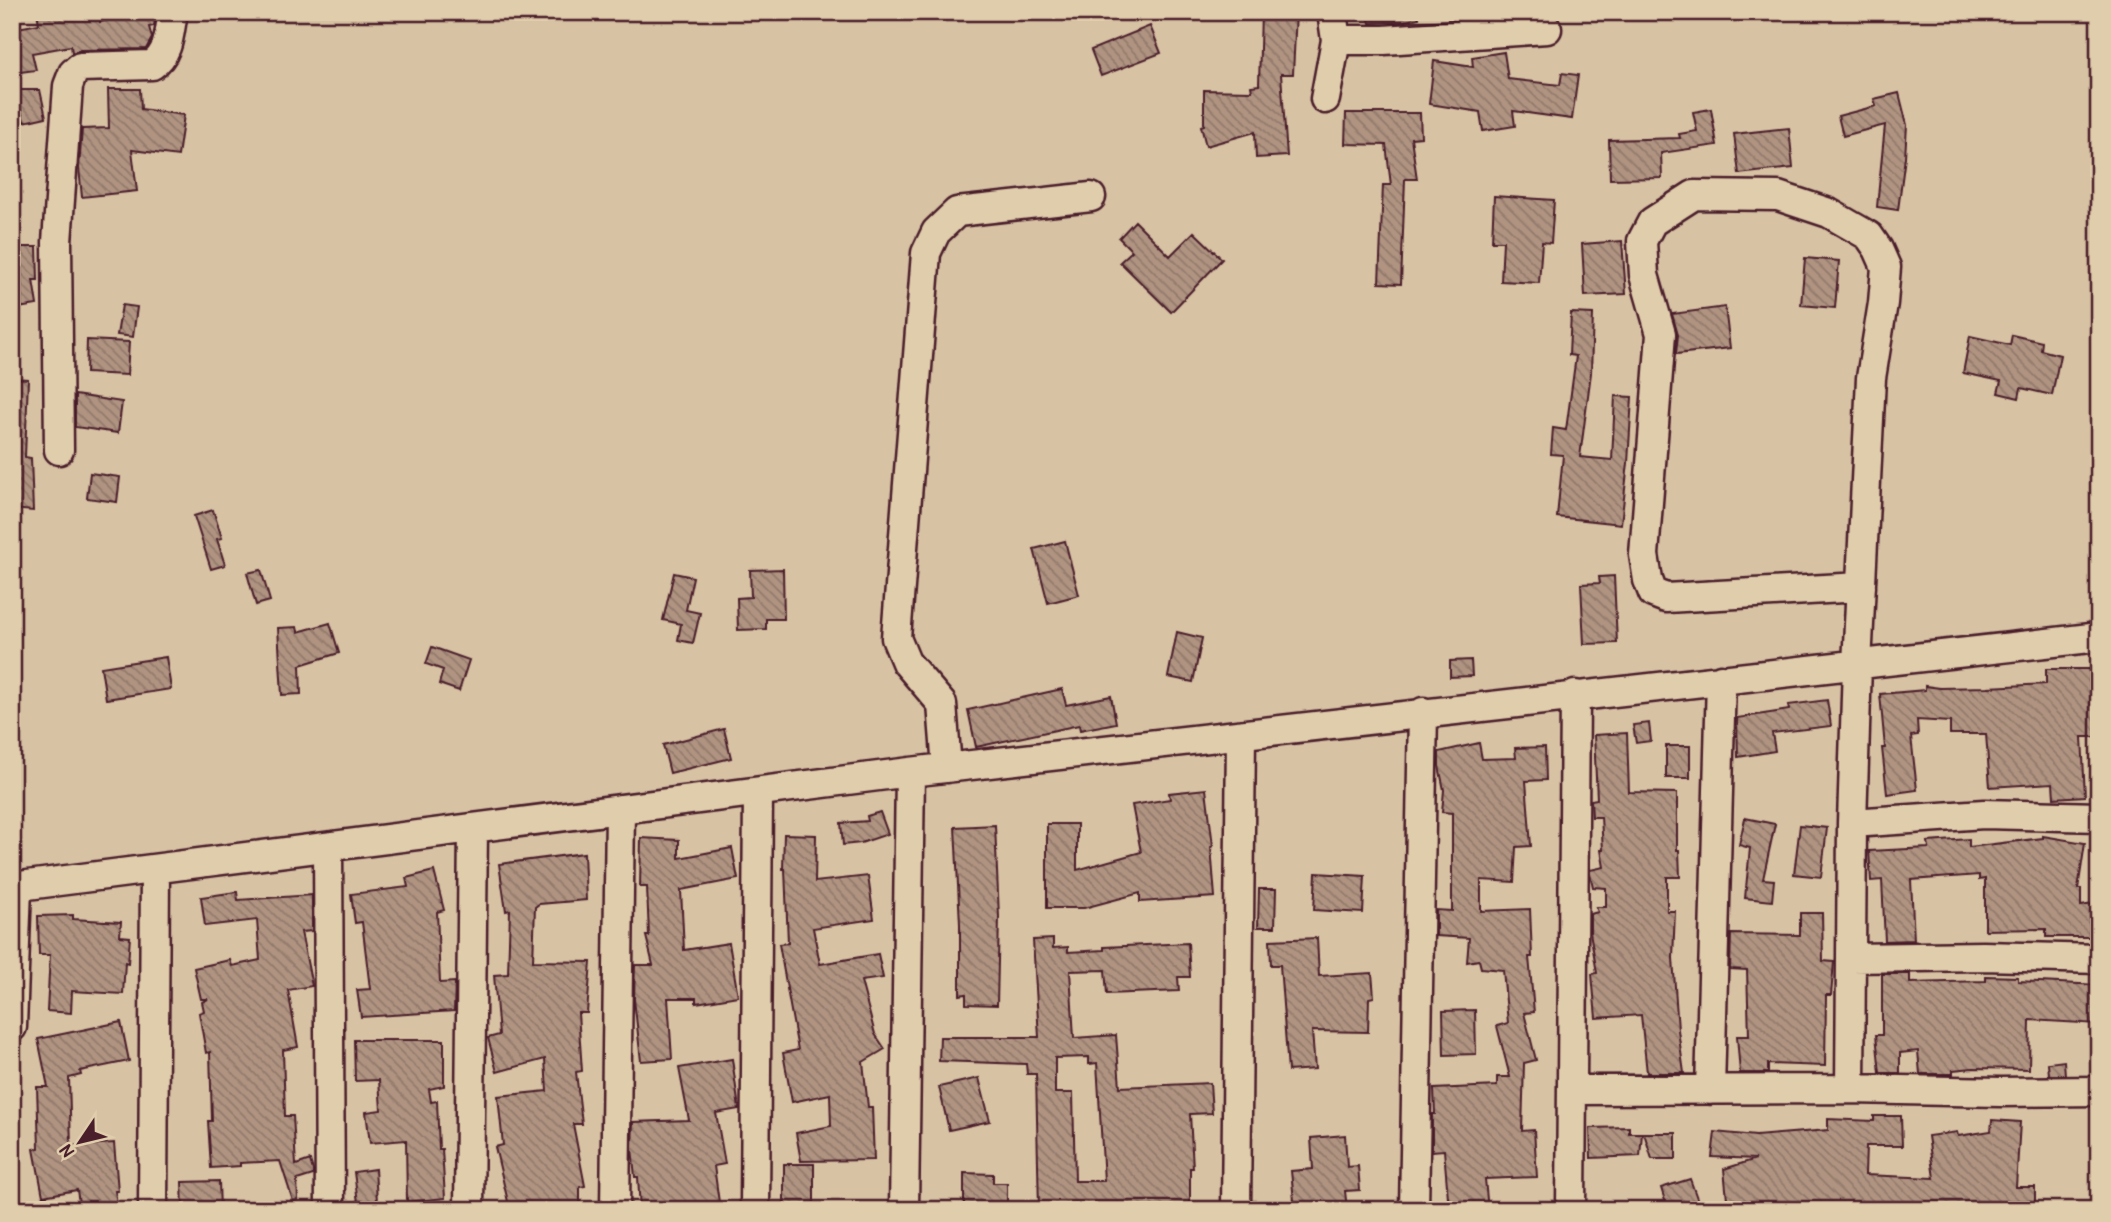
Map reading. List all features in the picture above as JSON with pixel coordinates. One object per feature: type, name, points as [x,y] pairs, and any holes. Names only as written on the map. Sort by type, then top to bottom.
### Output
[{"type":"street","points":[[59,450],[57,242],[68,86],[73,73],[80,67],[152,65],[166,51],[173,12]]},
{"type":"street","points":[[1325,99],[1334,26],[1384,40],[1547,29]]},
{"type":"street","points":[[1850,1088],[1852,823],[1857,664],[1861,587],[1871,378],[1883,303],[1885,267],[1869,236],[1829,213],[1778,196],[1694,195],[1652,222],[1642,241],[1644,275],[1661,334],[1644,555],[1653,593],[1667,598],[1861,587]]},
{"type":"street","points":[[947,768],[942,704],[906,662],[896,638],[926,253],[936,232],[957,212],[1091,197]]},
{"type":"street","points":[[12,1027],[14,887],[910,772],[2099,637]]},
{"type":"street","points":[[1710,1090],[1721,679]]},
{"type":"street","points":[[1571,1210],[1575,695]]},
{"type":"street","points":[[1414,1210],[1423,712]]},
{"type":"street","points":[[1236,1210],[1241,735]]},
{"type":"street","points":[[904,1210],[910,772]]},
{"type":"street","points":[[755,1210],[758,792]]},
{"type":"street","points":[[615,1210],[620,809]]},
{"type":"street","points":[[1852,823],[1983,814],[2099,817]]},
{"type":"street","points":[[469,1210],[473,828]]},
{"type":"street","points":[[328,847],[330,1210]]},
{"type":"street","points":[[153,1210],[155,869]]},
{"type":"street","points":[[1852,958],[1983,956],[2099,959]]},
{"type":"street","points":[[1572,1090],[1850,1088],[2001,1092],[2099,1091]]},
{"type":"building","points":[[37,12],[99,12],[100,22],[142,12],[156,12],[154,26],[149,27],[152,38],[146,49],[80,50],[72,53],[71,46],[32,53],[36,70],[12,73],[12,29],[39,24]]},
{"type":"building","points":[[1261,12],[1296,12],[1293,74],[1281,74],[1287,156],[1256,158],[1255,132],[1206,146],[1201,126],[1204,125],[1204,90],[1252,91],[1251,86],[1259,85]]},
{"type":"building","points":[[1367,12],[1418,12],[1419,18],[1401,22],[1370,23]]},
{"type":"building","points":[[1150,26],[1161,53],[1101,76],[1091,50]]},
{"type":"building","points":[[1504,52],[1508,79],[1560,85],[1562,73],[1578,75],[1572,119],[1513,111],[1515,126],[1483,131],[1480,112],[1429,104],[1434,61],[1473,67],[1472,57]]},
{"type":"building","points":[[108,89],[140,89],[141,109],[184,115],[178,156],[132,150],[137,191],[82,197],[79,168],[82,129],[109,128]]},
{"type":"building","points":[[16,90],[40,90],[46,117],[24,122]]},
{"type":"building","points":[[1899,93],[1907,125],[1898,210],[1877,207],[1885,125],[1843,136],[1838,116],[1876,106],[1874,99]]},
{"type":"building","points":[[1711,109],[1717,145],[1661,153],[1662,178],[1610,179],[1609,140],[1680,138],[1679,134],[1697,131],[1693,112]]},
{"type":"building","points":[[1346,113],[1420,113],[1421,137],[1411,138],[1417,179],[1405,179],[1401,284],[1379,283],[1383,185],[1391,185],[1386,145],[1345,144]]},
{"type":"building","points":[[1789,128],[1793,168],[1739,174],[1734,134]]},
{"type":"building","points":[[1494,196],[1554,200],[1551,243],[1542,242],[1539,283],[1501,281],[1503,241],[1492,241]]},
{"type":"building","points":[[1135,221],[1170,256],[1194,232],[1222,259],[1171,312],[1120,262],[1132,251],[1119,238]]},
{"type":"building","points":[[1622,241],[1626,294],[1585,296],[1582,244]]},
{"type":"building","points":[[12,247],[37,247],[38,280],[33,280],[37,305],[12,309]]},
{"type":"building","points":[[1805,258],[1839,261],[1835,308],[1801,305]]},
{"type":"building","points":[[122,305],[137,307],[133,337],[117,335]]},
{"type":"building","points":[[1725,307],[1730,348],[1676,354],[1678,335],[1672,314]]},
{"type":"building","points":[[1571,313],[1593,314],[1591,373],[1580,457],[1612,460],[1615,396],[1632,397],[1621,524],[1557,517],[1563,455],[1551,454],[1553,428],[1566,430],[1576,356],[1569,355]]},
{"type":"building","points":[[2012,335],[2042,342],[2041,350],[2060,355],[2052,395],[2021,388],[2019,398],[1998,393],[2001,381],[1963,373],[1970,336],[2010,345]]},
{"type":"building","points":[[87,340],[129,342],[127,375],[86,373]]},
{"type":"building","points":[[12,378],[28,379],[25,457],[31,458],[33,511],[12,509]]},
{"type":"building","points":[[75,395],[122,402],[118,433],[75,427]]},
{"type":"building","points":[[90,473],[120,477],[117,502],[87,498]]},
{"type":"building","points":[[213,510],[222,538],[217,539],[225,565],[211,569],[194,516]]},
{"type":"building","points":[[1065,541],[1079,595],[1048,603],[1034,549]]},
{"type":"building","points":[[783,569],[784,619],[766,619],[766,629],[738,630],[737,598],[751,597],[750,570]]},
{"type":"building","points":[[261,570],[270,601],[256,605],[247,573]]},
{"type":"building","points":[[674,573],[693,577],[686,610],[700,613],[693,643],[678,640],[681,624],[663,620]]},
{"type":"building","points":[[1614,576],[1617,643],[1584,644],[1581,584],[1600,583],[1599,577]]},
{"type":"building","points":[[330,623],[339,653],[300,665],[301,694],[282,695],[278,628],[297,627],[298,632]]},
{"type":"building","points":[[1177,632],[1202,638],[1193,682],[1168,677]]},
{"type":"building","points":[[432,647],[469,660],[459,691],[439,684],[443,670],[426,664]]},
{"type":"building","points":[[166,657],[171,689],[106,699],[101,667]]},
{"type":"building","points":[[1471,660],[1472,676],[1450,677],[1450,661]]},
{"type":"building","points":[[2046,669],[2099,669],[2099,737],[2082,737],[2085,796],[2054,798],[2053,783],[1990,787],[1986,734],[1950,734],[1950,722],[1917,720],[1918,735],[1911,736],[1917,790],[1887,794],[1880,694],[1925,690],[1925,686],[1940,688],[2046,684]]},
{"type":"building","points":[[1062,689],[1066,705],[1111,696],[1116,723],[1080,730],[1079,725],[976,747],[968,710]]},
{"type":"building","points":[[1827,700],[1831,726],[1772,733],[1775,751],[1738,757],[1737,718],[1789,710],[1788,705]]},
{"type":"building","points":[[1649,723],[1651,741],[1636,743],[1633,725]]},
{"type":"building","points":[[724,729],[731,758],[670,773],[663,745]]},
{"type":"building","points":[[1627,733],[1629,792],[1677,793],[1680,877],[1667,877],[1667,911],[1675,911],[1673,958],[1684,1073],[1647,1073],[1641,1015],[1596,1018],[1592,974],[1597,973],[1590,932],[1590,914],[1598,912],[1596,907],[1606,907],[1606,888],[1593,887],[1590,874],[1590,870],[1604,867],[1601,817],[1592,817],[1591,800],[1597,799],[1594,735]]},
{"type":"building","points":[[1479,743],[1482,759],[1516,758],[1515,748],[1545,747],[1546,780],[1526,781],[1531,846],[1516,847],[1514,882],[1481,880],[1481,911],[1530,909],[1532,957],[1529,957],[1534,1012],[1524,1013],[1536,1060],[1524,1063],[1522,1131],[1534,1130],[1537,1177],[1485,1179],[1488,1210],[1449,1210],[1444,1150],[1432,1151],[1434,1089],[1497,1086],[1497,1077],[1510,1077],[1497,1026],[1508,1023],[1503,970],[1481,968],[1479,960],[1467,962],[1469,938],[1436,936],[1436,910],[1452,911],[1452,813],[1442,812],[1444,790],[1439,752]]},
{"type":"building","points":[[1666,746],[1690,746],[1690,778],[1666,778]]},
{"type":"building","points":[[1206,789],[1213,846],[1215,897],[1140,902],[1140,893],[1084,908],[1047,908],[1047,824],[1077,824],[1077,870],[1141,852],[1132,805],[1170,799],[1169,793]]},
{"type":"building","points":[[880,812],[888,834],[861,843],[843,845],[841,823],[868,821],[867,816]]},
{"type":"building","points":[[1745,818],[1775,824],[1763,879],[1774,880],[1772,901],[1745,898],[1750,848],[1739,845]]},
{"type":"building","points":[[995,825],[999,917],[997,1005],[966,1004],[966,994],[960,995],[960,924],[955,827]]},
{"type":"building","points":[[1800,825],[1827,828],[1821,877],[1794,874]]},
{"type":"building","points":[[784,834],[816,835],[815,882],[868,876],[874,919],[813,928],[820,964],[878,954],[883,978],[861,981],[875,1034],[885,1049],[863,1062],[868,1107],[872,1107],[874,1160],[801,1161],[796,1133],[831,1126],[830,1094],[792,1102],[783,1053],[798,1050],[779,944],[788,943],[783,869]]},
{"type":"building","points":[[2043,836],[2085,843],[2078,889],[2081,889],[2081,906],[2099,903],[2099,937],[2046,937],[2046,929],[1985,930],[1985,879],[1979,880],[1979,875],[1911,880],[1914,940],[1885,941],[1882,880],[1871,881],[1869,851],[1929,848],[1928,842],[1969,839],[1969,847]]},
{"type":"building","points":[[641,838],[679,840],[679,858],[732,848],[738,879],[681,890],[684,950],[729,943],[738,996],[696,1003],[696,998],[668,998],[672,1059],[641,1061],[634,999],[635,965],[653,965],[646,936],[649,936],[647,887],[640,887]]},
{"type":"building","points":[[584,853],[586,900],[539,904],[535,907],[533,961],[591,962],[587,1013],[578,1013],[582,1071],[576,1072],[582,1124],[573,1124],[585,1186],[580,1187],[580,1210],[510,1210],[495,1147],[503,1145],[498,1096],[547,1091],[545,1059],[497,1072],[488,1038],[499,1035],[494,975],[508,974],[510,910],[506,911],[499,864]]},
{"type":"building","points":[[434,871],[444,910],[437,912],[440,983],[455,982],[454,1011],[361,1017],[357,990],[370,989],[362,922],[355,923],[351,894],[408,887],[406,878]]},
{"type":"building","points":[[1316,873],[1365,876],[1363,913],[1314,910]]},
{"type":"building","points":[[1259,889],[1276,889],[1275,927],[1258,927]]},
{"type":"building","points":[[237,892],[238,900],[312,895],[312,931],[301,932],[312,986],[288,990],[298,1047],[283,1050],[285,1116],[293,1116],[296,1165],[310,1160],[313,1171],[313,1175],[297,1180],[298,1200],[293,1201],[280,1161],[211,1168],[208,1121],[212,1121],[210,1052],[206,1053],[199,1013],[204,1011],[202,1002],[208,999],[201,999],[194,968],[230,960],[232,966],[260,960],[257,920],[205,926],[201,897]]},
{"type":"building","points":[[1800,913],[1822,913],[1823,961],[1834,962],[1831,995],[1826,995],[1825,1066],[1768,1064],[1768,1073],[1740,1073],[1737,1036],[1749,1036],[1747,970],[1730,969],[1731,934],[1800,935]]},
{"type":"building","points":[[73,915],[73,919],[121,922],[120,936],[130,937],[123,994],[72,991],[71,1013],[47,1011],[50,955],[39,955],[38,916]]},
{"type":"building","points":[[1317,938],[1319,976],[1372,973],[1374,997],[1369,998],[1368,1032],[1312,1031],[1315,1069],[1288,1071],[1280,965],[1271,965],[1270,940]]},
{"type":"building","points":[[1053,939],[1053,948],[1068,947],[1068,952],[1104,950],[1104,947],[1188,943],[1190,977],[1178,977],[1179,991],[1107,994],[1105,970],[1070,971],[1074,1038],[1116,1035],[1120,1087],[1210,1083],[1212,1113],[1190,1114],[1193,1168],[1190,1168],[1190,1210],[1039,1210],[1036,1074],[1027,1074],[1026,1064],[939,1061],[940,1037],[1039,1037],[1033,940]],"holes":[[[1089,1057],[1089,1064],[1097,1063],[1104,1181],[1075,1181],[1073,1093],[1055,1093],[1055,1058]]]},
{"type":"building","points":[[1882,974],[1910,974],[1910,983],[1986,981],[1986,976],[2018,977],[2018,981],[2099,985],[2099,1024],[2030,1020],[2029,1069],[1973,1068],[1953,1070],[1953,1074],[1920,1074],[1918,1051],[1900,1053],[1900,1073],[1880,1073],[1876,1035],[1882,1035]]},
{"type":"building","points":[[1475,1010],[1476,1054],[1444,1055],[1443,1011]]},
{"type":"building","points":[[121,1022],[129,1061],[80,1071],[81,1075],[69,1078],[71,1146],[114,1143],[118,1191],[115,1191],[118,1210],[80,1210],[77,1190],[43,1196],[34,1149],[39,1148],[37,1087],[48,1087],[38,1039]]},
{"type":"building","points":[[354,1040],[444,1040],[444,1086],[429,1089],[431,1102],[437,1101],[445,1198],[407,1202],[406,1140],[370,1143],[366,1112],[381,1110],[379,1080],[355,1081]]},
{"type":"building","points":[[732,1059],[739,1109],[716,1113],[725,1164],[714,1166],[720,1210],[640,1210],[638,1177],[635,1177],[632,1148],[633,1122],[689,1120],[679,1068]]},
{"type":"building","points":[[2064,1061],[2065,1075],[2049,1075],[2048,1063]]},
{"type":"building","points":[[979,1078],[990,1121],[949,1130],[939,1087]]},
{"type":"building","points":[[1874,1116],[1901,1116],[1902,1146],[1866,1146],[1865,1175],[1934,1178],[1928,1136],[1957,1132],[1958,1136],[1991,1131],[1992,1120],[2020,1122],[2016,1187],[2035,1187],[2035,1210],[1798,1207],[1799,1210],[1773,1210],[1772,1205],[1728,1209],[1724,1169],[1756,1159],[1712,1157],[1715,1132],[1756,1136],[1828,1130],[1828,1119],[1874,1121]]},
{"type":"building","points":[[1629,1127],[1629,1133],[1642,1133],[1640,1156],[1591,1158],[1590,1128]]},
{"type":"building","points":[[1644,1133],[1676,1133],[1676,1159],[1652,1159]]},
{"type":"building","points":[[1345,1135],[1347,1167],[1358,1166],[1360,1190],[1345,1191],[1347,1209],[1295,1210],[1291,1171],[1313,1169],[1311,1138]]},
{"type":"building","points":[[784,1164],[814,1164],[814,1210],[784,1210]]},
{"type":"building","points":[[375,1169],[377,1201],[358,1203],[354,1172]]},
{"type":"building","points":[[964,1173],[993,1174],[993,1183],[1007,1183],[1007,1209],[964,1208]]},
{"type":"building","points":[[1690,1179],[1698,1201],[1668,1210],[1661,1188]]},
{"type":"building","points":[[219,1181],[220,1210],[183,1210],[182,1182]]}]
